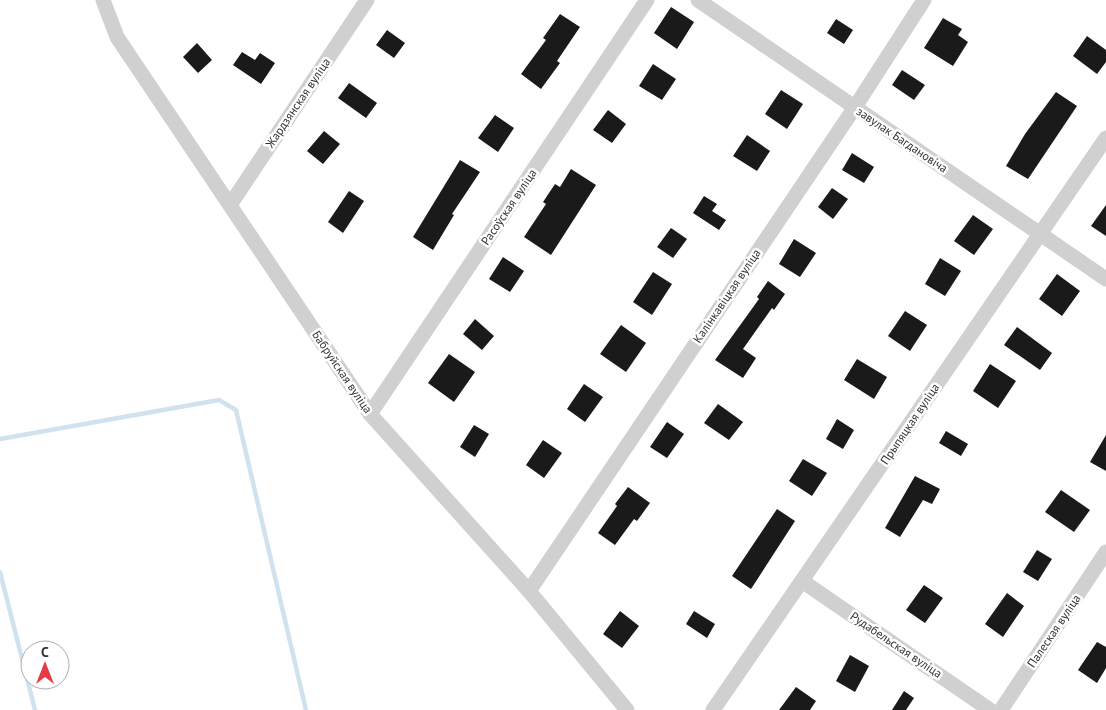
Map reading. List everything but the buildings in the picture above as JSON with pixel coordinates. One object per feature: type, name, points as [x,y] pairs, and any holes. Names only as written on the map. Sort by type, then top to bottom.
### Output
[{"type":"street","name":"Бабруйская вуліца","points":[[104,0],[117,37],[370,414],[528,591],[627,710]]},
{"type":"street","name":"Жардзянская вуліца","points":[[230,205],[367,0]]},
{"type":"street","name":"Расоўская вуліца","points":[[370,414],[647,0]]},
{"type":"street","name":"завулак Багдановіча","points":[[698,0],[1106,279]]},
{"type":"street","name":"Калінкавіцкая вуліца","points":[[528,591],[855,107],[924,0]]},
{"type":"street","name":"Прыпяцкая вуліца","points":[[713,710],[1106,138]]},
{"type":"street","name":"Палеская вуліца","points":[[1001,710],[1106,552]]},
{"type":"street","name":"Рудабельская вуліца","points":[[802,581],[990,710]]},
{"type":"waterway","points":[[0,439],[219,400],[236,410],[306,710]]},
{"type":"waterway","points":[[0,572],[35,710]]}]
